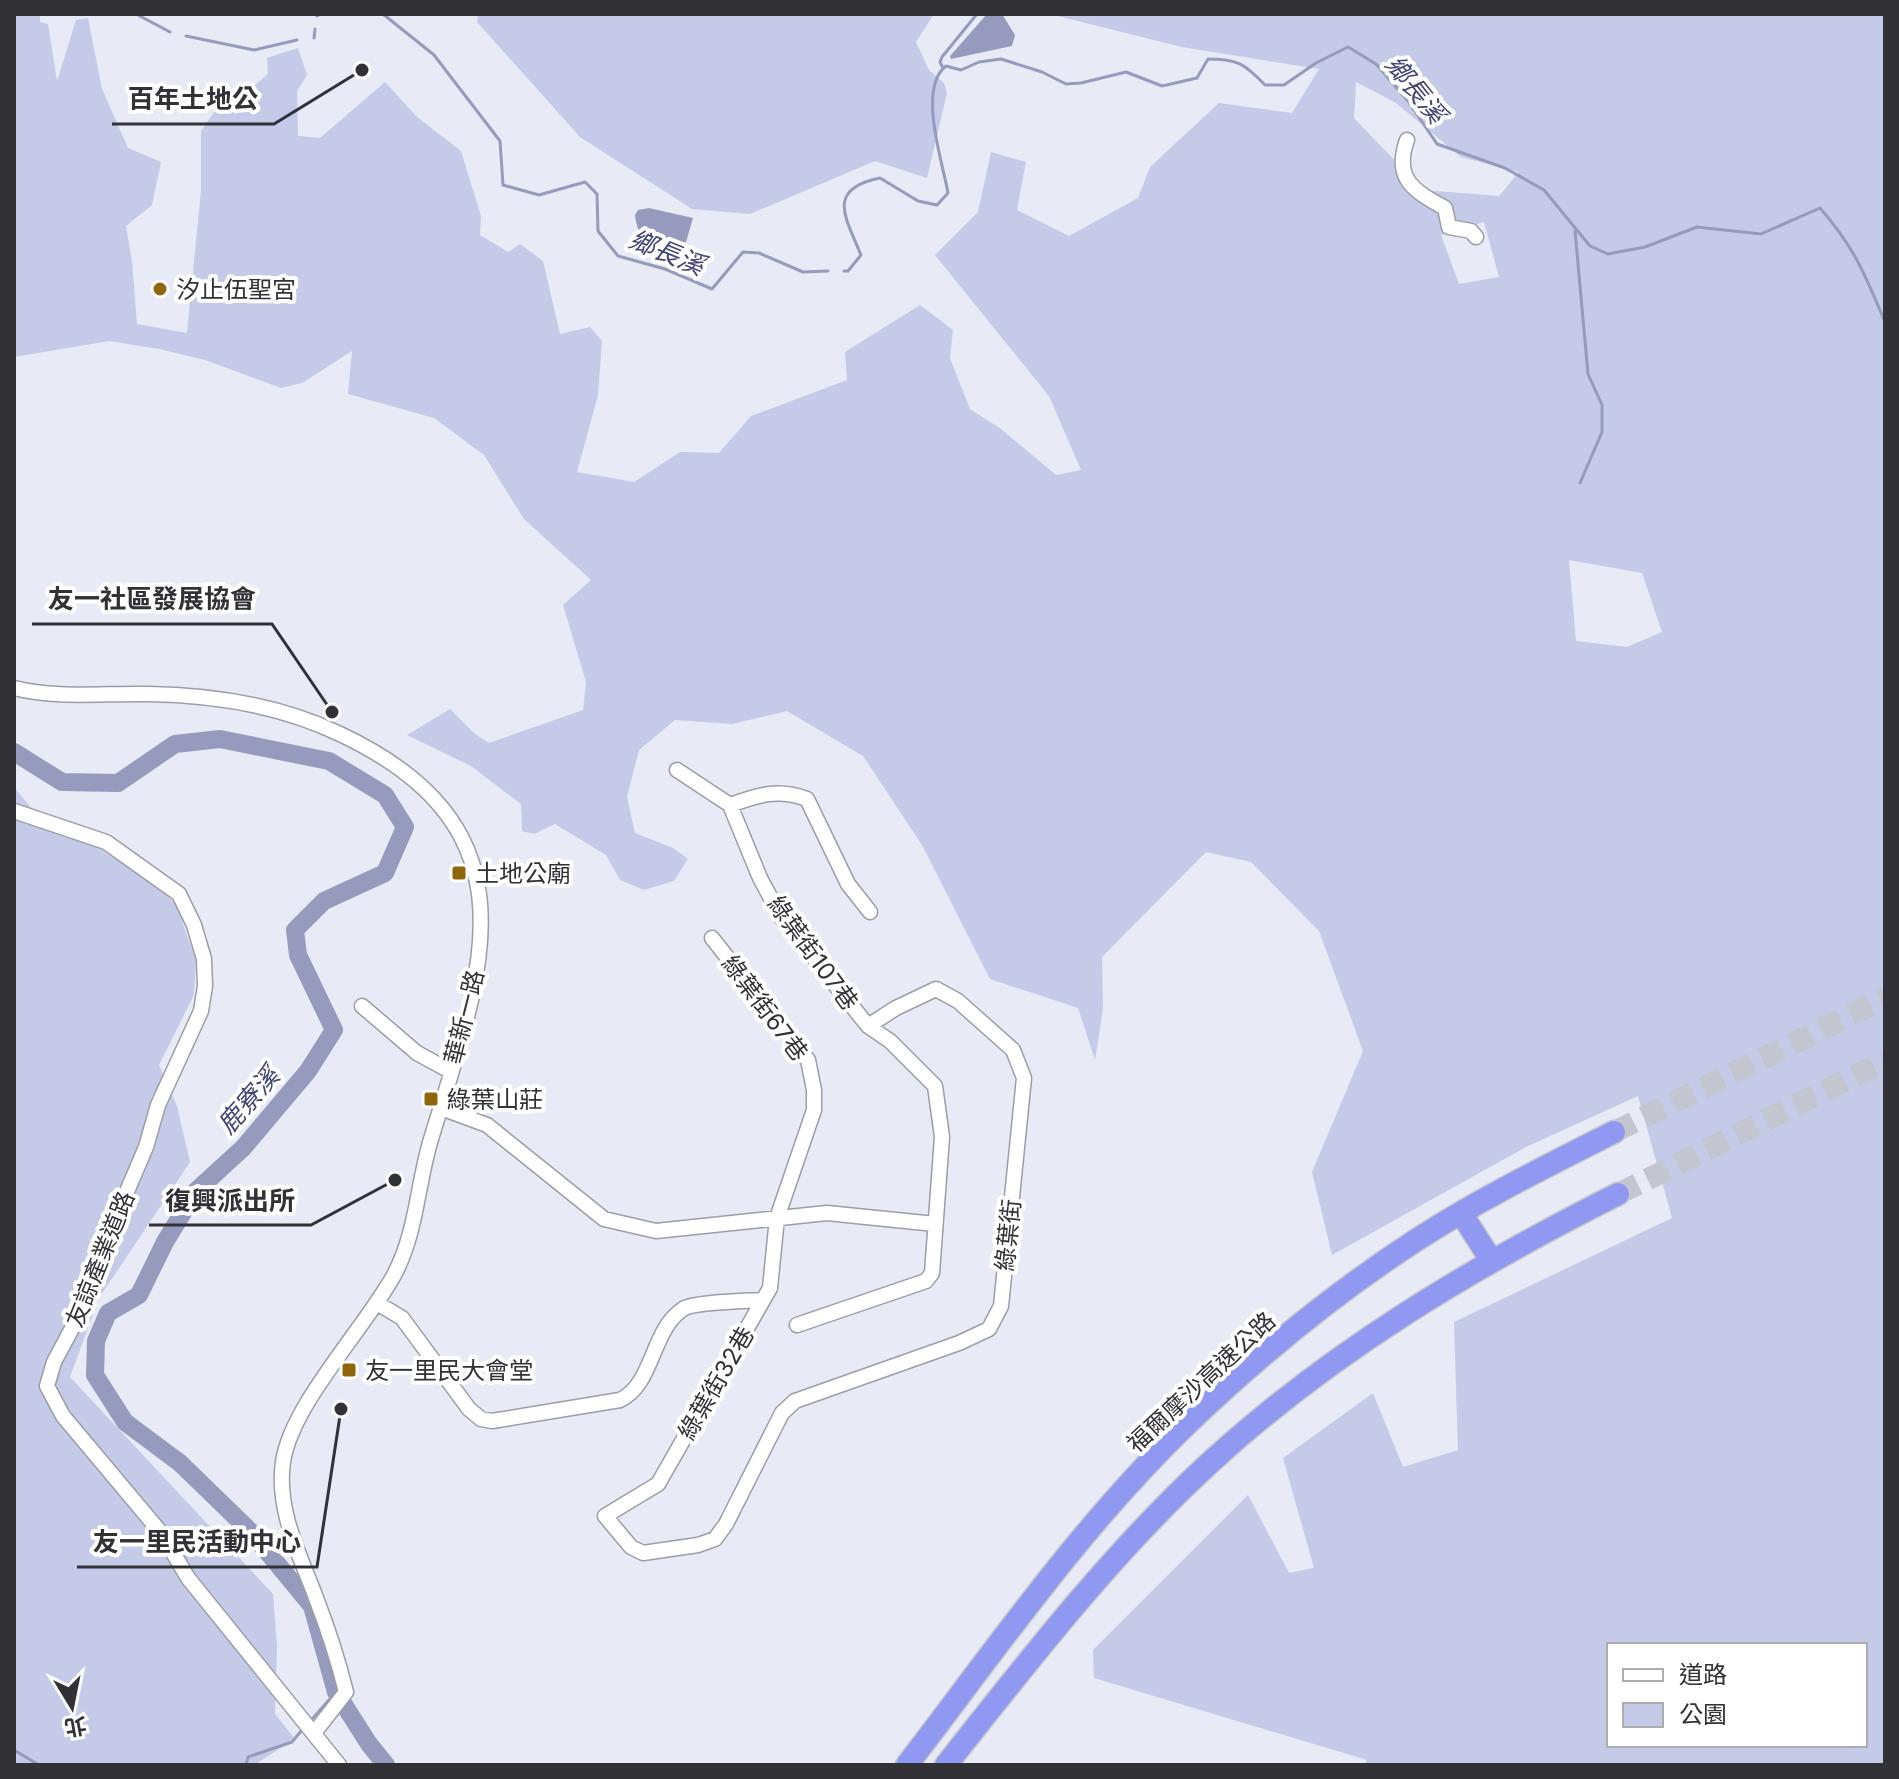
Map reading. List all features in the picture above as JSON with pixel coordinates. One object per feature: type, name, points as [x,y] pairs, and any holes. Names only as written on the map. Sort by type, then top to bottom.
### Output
[{"type":"highway","name":"福爾摩沙高速公路","points":[[907,1765],[1060,1563],[1186,1425],[1260,1360],[1373,1271],[1461,1213],[1614,1132]]},
{"type":"highway","points":[[946,1765],[1114,1563],[1186,1486],[1286,1399],[1399,1317],[1491,1260],[1618,1194]]},
{"type":"highway","points":[[1461,1213],[1491,1260]]},
{"type":"street","points":[[1407,140],[1401,157],[1408,184],[1445,208],[1449,227],[1471,231],[1476,237]]},
{"type":"street","name":"華新一路","points":[[14,688],[41,695],[148,694],[211,698],[306,721],[340,734],[421,784],[448,813],[461,835],[478,879],[483,915],[473,993],[428,1149],[403,1258],[377,1303],[301,1416],[283,1461],[281,1491],[286,1516],[331,1640],[346,1692],[314,1733]]},
{"type":"street","points":[[677,770],[730,805],[761,793],[794,794],[807,799],[848,884],[870,912]]},
{"type":"street","name":"綠葉街107巷","points":[[730,805],[760,878],[781,917],[868,1026]]},
{"type":"street","name":"友諒產業道路","points":[[14,811],[106,842],[179,894],[194,925],[204,959],[205,986],[201,1011],[158,1105],[146,1147],[119,1210],[93,1289],[54,1362],[47,1386],[63,1416],[162,1534],[188,1578],[314,1733]]},
{"type":"street","name":"綠葉街67巷","points":[[712,938],[808,1060],[814,1110],[777,1218]]},
{"type":"street","name":"綠葉街","points":[[605,1516],[631,1547],[643,1553],[698,1545],[715,1539],[726,1524],[782,1413],[795,1401],[959,1343],[989,1329],[1001,1306],[1024,1078],[1013,1050],[958,1001],[936,989],[896,1008],[868,1026]]},
{"type":"street","points":[[362,1006],[417,1053],[450,1071]]},
{"type":"street","points":[[797,1325],[911,1288],[926,1281],[932,1273],[942,1137],[935,1086],[890,1041],[868,1026]]},
{"type":"street","points":[[441,1108],[487,1125],[604,1219],[656,1231],[827,1213],[935,1224]]},
{"type":"street","name":"綠葉街32巷","points":[[605,1516],[658,1484],[770,1288],[777,1218]]},
{"type":"street","points":[[377,1303],[402,1318],[469,1409],[481,1419],[492,1421],[620,1400],[633,1394],[670,1320],[685,1307],[763,1300]]},
{"type":"street","points":[[314,1733],[339,1765]]},
{"type":"green space","points":[[14,14],[40,14],[40,22],[48,24],[57,81],[76,20],[88,18],[102,89],[128,148],[161,162],[152,205],[126,226],[137,324],[187,333],[201,191],[201,131],[228,92],[250,89],[268,74],[267,58],[298,48],[307,75],[297,91],[298,136],[320,138],[385,82],[417,117],[461,151],[481,216],[480,235],[508,252],[520,244],[543,261],[560,334],[590,327],[602,341],[598,395],[577,472],[634,482],[680,452],[719,453],[751,416],[847,380],[845,352],[920,305],[953,330],[950,358],[970,409],[1001,429],[1056,475],[1081,470],[1049,396],[935,255],[978,212],[991,152],[1026,162],[1017,210],[1069,236],[1138,198],[1150,167],[1219,103],[1292,113],[1319,69],[1182,47],[1050,14],[1885,14],[1885,1765],[1364,1765],[1367,1760],[1094,1678],[1093,1650],[1248,1495],[1289,1573],[1314,1568],[1283,1458],[1373,1393],[1403,1467],[1458,1450],[1454,1322],[1672,1218],[1638,1096],[1526,1147],[1332,1255],[1312,1172],[1363,1051],[1319,931],[1251,862],[1206,852],[1102,957],[1103,1009],[1095,1060],[1078,1008],[990,979],[922,845],[863,756],[787,711],[732,724],[675,720],[639,750],[627,797],[635,833],[673,848],[688,859],[674,881],[644,890],[620,880],[606,855],[555,824],[534,834],[522,831],[521,804],[471,766],[407,735],[450,709],[475,734],[489,743],[583,710],[586,682],[563,605],[591,580],[524,519],[484,455],[434,418],[348,394],[352,351],[302,383],[281,388],[205,360],[109,341],[14,357]],"holes":[[[1356,82],[1396,103],[1461,157],[1519,172],[1499,196],[1423,190],[1354,118]],[[1484,222],[1499,277],[1459,284],[1441,235]],[[1569,560],[1642,573],[1662,632],[1627,647],[1576,641]]]},
{"type":"green space","points":[[478,14],[934,14],[916,42],[929,70],[944,83],[947,93],[927,178],[875,161],[750,214],[692,209],[580,137],[477,22]]},
{"type":"green space","points":[[14,787],[49,830],[86,840],[151,882],[176,904],[196,961],[194,995],[159,1065],[177,1106],[190,1162],[99,1298],[70,1377],[273,1594],[277,1645],[275,1714],[295,1739],[254,1765],[14,1765]]},
{"type":"shaded area","points":[[987,14],[1002,14],[1015,35],[1012,46],[951,59],[950,56]]},
{"type":"shaded area","points":[[649,208],[693,218],[686,242],[667,246],[646,239],[635,215],[638,210]]},
{"type":"waterway","name":"鄉長溪","points":[[136,14],[170,32]]},
{"type":"waterway","name":"鄉長溪","points":[[317,16],[321,14]]},
{"type":"waterway","name":"鄉長溪","points":[[383,14],[434,55],[500,141],[503,185],[539,195],[585,182],[597,194],[598,231],[618,256],[665,269],[712,289],[743,252],[759,253],[803,272],[828,271]]},
{"type":"waterway","points":[[943,68],[940,62],[942,57],[977,14]]},
{"type":"waterway","name":"鄉長溪","points":[[314,38],[315,29]]},
{"type":"waterway","name":"鄉長溪","points":[[186,36],[254,50],[297,40]]},
{"type":"waterway","name":"鄉長溪","points":[[844,271],[848,271],[861,255],[844,207],[852,189],[880,178],[918,201],[937,205],[948,193],[933,108],[933,91],[946,66],[961,70],[979,62],[1001,59],[1042,72],[1066,84],[1126,72],[1162,86],[1197,78],[1208,59],[1218,59],[1240,64],[1265,85],[1284,85],[1316,63],[1348,47],[1376,64],[1408,101],[1437,144],[1505,168],[1544,190],[1590,246],[1608,254],[1645,247],[1697,227],[1761,234],[1820,208],[1851,249],[1885,322]]},
{"type":"waterway","points":[[1575,231],[1588,374],[1602,405],[1602,432],[1580,483]]},
{"type":"waterway","name":"鹿寮溪","points":[[14,752],[62,782],[118,783],[175,744],[220,739],[329,761],[385,795],[405,827],[385,873],[324,901],[295,930],[298,955],[334,1030],[308,1071],[243,1148],[196,1191],[165,1242],[139,1295],[108,1313],[96,1341],[95,1375],[125,1422],[180,1463],[250,1531],[312,1606],[336,1692],[386,1765]]},
{"type":"waterway","points":[[313,1718],[336,1692]]},
{"type":"waterway","points":[[246,1765],[248,1757],[292,1742],[301,1731]]},
{"type":"waterway","points":[[14,1750],[39,1765]]},
{"type":"tunnel","points":[[1614,1132],[1885,998]]},
{"type":"tunnel","points":[[1618,1194],[1885,1061]]},
{"type":"place","name":"百年土地公","points":[[362,70]]},
{"type":"place","name":"汐止伍聖宮","points":[[160,289]]},
{"type":"place","name":"友一社區發展協會","points":[[332,712]]},
{"type":"place","name":"土地公廟","points":[[459,873]]},
{"type":"place","name":"綠葉山莊","points":[[431,1099]]},
{"type":"place","name":"復興派出所","points":[[395,1180]]},
{"type":"place","name":"友一里民大會堂","points":[[349,1370]]},
{"type":"place","name":"友一里民活動中心","points":[[341,1409]]}]
